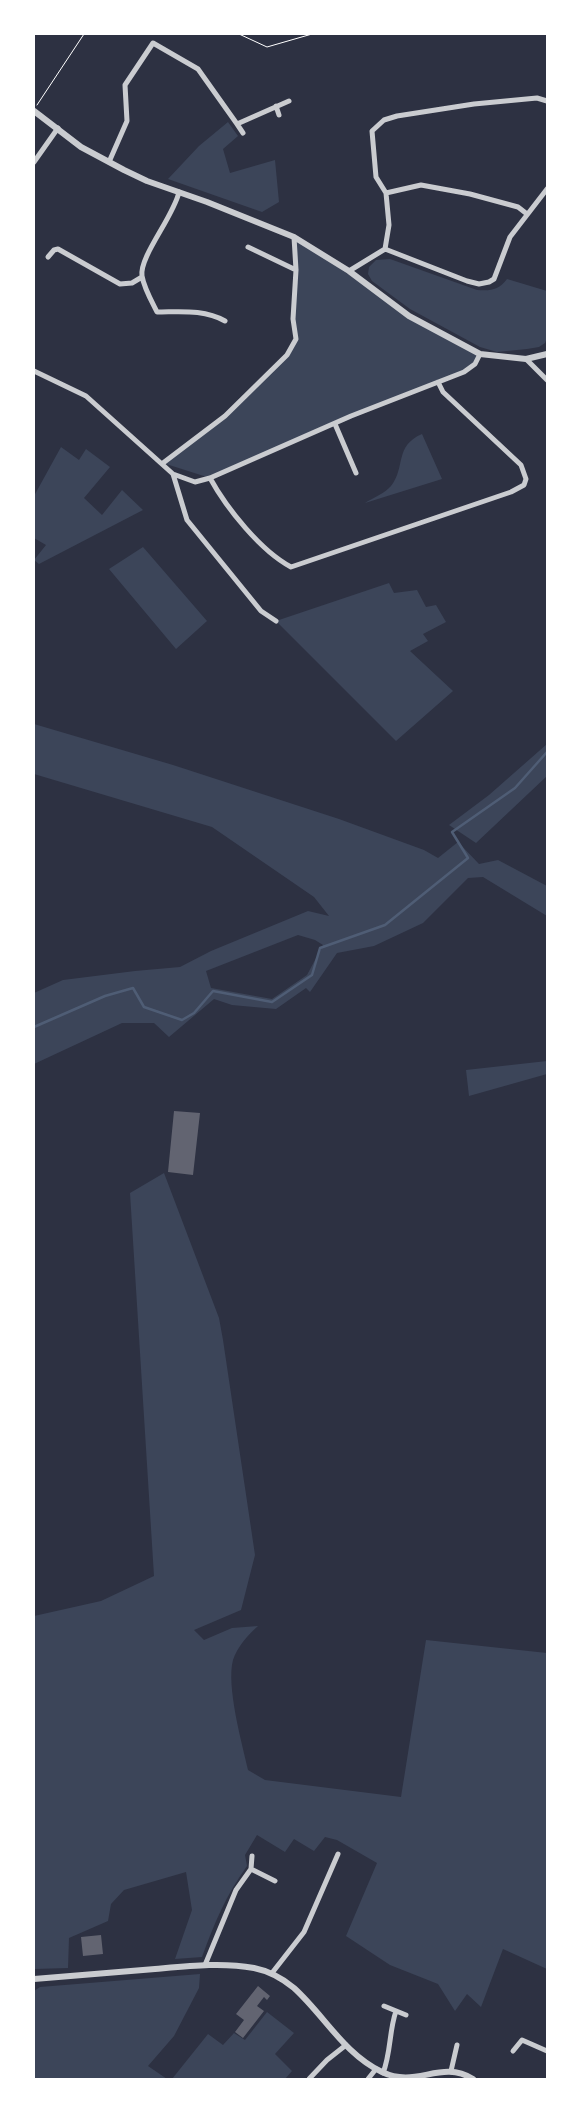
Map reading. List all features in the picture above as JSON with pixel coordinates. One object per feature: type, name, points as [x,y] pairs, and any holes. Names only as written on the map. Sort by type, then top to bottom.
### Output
[{"type":"street","points":[[109,162],[128,121],[125,84],[153,43],[198,69],[243,133]]},
{"type":"street","points":[[385,249],[388,225],[386,193],[376,177],[372,144],[372,131],[384,120],[397,116],[474,104],[537,98],[547,101]]},
{"type":"street","points":[[237,124],[289,101]]},
{"type":"street","points":[[276,106],[279,115]]},
{"type":"street","points":[[34,111],[81,146],[147,181],[294,237],[349,271],[409,316],[480,354],[526,360],[547,354]]},
{"type":"street","points":[[34,162],[58,128]]},
{"type":"street","points":[[386,193],[421,185],[470,194],[518,207],[527,214]]},
{"type":"street","points":[[385,249],[467,281],[479,284],[489,282],[497,274],[510,238],[547,188]]},
{"type":"street","points":[[179,192],[174,208],[142,265],[142,277],[158,312],[200,313],[215,315],[225,320]]},
{"type":"street","points":[[163,463],[225,416],[287,356],[293,347],[296,339],[293,319],[296,270],[294,237]]},
{"type":"street","points":[[248,246],[296,270]]},
{"type":"street","points":[[48,256],[58,249],[120,284],[132,283],[142,277]]},
{"type":"street","points":[[349,271],[385,249]]},
{"type":"street","points":[[173,474],[195,482],[210,478],[335,424],[464,372],[475,364],[480,354]]},
{"type":"street","points":[[526,360],[547,380]]},
{"type":"street","points":[[34,371],[86,396],[163,463],[173,474],[187,520],[261,611],[276,621]]},
{"type":"street","points":[[210,478],[223,502],[276,559],[292,567],[511,492],[524,485],[526,479],[521,465],[443,392],[438,382]]},
{"type":"street","points":[[335,424],[356,473]]},
{"type":"street","points":[[272,1973],[304,1932],[338,1854]]},
{"type":"street","points":[[205,1965],[236,1890],[251,1869],[252,1856]]},
{"type":"street","points":[[251,1869],[274,1881]]},
{"type":"street","points":[[34,1979],[205,1965],[248,1967],[272,1973],[294,1988],[346,2045],[383,2073],[413,2078],[451,2070],[473,2079]]},
{"type":"street","points":[[384,2006],[406,2015]]},
{"type":"street","points":[[383,2073],[388,2062],[390,2030],[396,2011]]},
{"type":"street","points":[[514,2051],[522,2040],[547,2051]]},
{"type":"street","points":[[309,2079],[327,2060],[346,2045]]},
{"type":"street","points":[[451,2070],[457,2045]]},
{"type":"street","points":[[368,2079],[376,2069]]},
{"type":"path","points":[[34,111],[84,34]]},
{"type":"path","points":[[239,34],[267,47],[312,34]]},
{"type":"shaded area","points":[[228,122],[238,136],[223,149],[230,173],[275,160],[279,202],[262,212],[168,179],[199,146]]},
{"type":"shaded area","points":[[294,237],[409,316],[480,354],[469,369],[210,478],[163,463],[225,416],[294,346]]},
{"type":"shaded area","points":[[390,259],[477,290],[494,289],[501,286],[507,279],[547,291],[547,338],[545,343],[539,347],[497,352],[480,347],[410,309],[372,281],[368,274],[369,267],[376,260]]},
{"type":"shaded area","points":[[422,434],[442,479],[365,503],[391,486],[407,445]]},
{"type":"shaded area","points":[[61,447],[79,460],[86,449],[110,467],[84,498],[102,515],[122,490],[143,510],[39,564],[34,560],[46,545],[34,538],[34,496]]},
{"type":"shaded area","points":[[143,547],[207,621],[176,649],[109,569]]},
{"type":"shaded area","points":[[389,583],[394,593],[417,590],[426,607],[436,605],[446,622],[423,634],[428,641],[410,651],[453,691],[396,741],[276,621]]},
{"type":"shaded area","points":[[34,724],[173,765],[339,819],[424,850],[438,858],[458,842],[479,864],[498,860],[547,886],[547,916],[483,877],[468,878],[423,923],[374,946],[337,953],[310,992],[306,988],[276,1009],[232,1005],[214,999],[169,1037],[154,1023],[122,1023],[34,1064],[34,993],[63,980],[180,967],[211,951],[308,911],[329,916],[314,897],[212,827],[34,774]],"holes":[[[298,935],[315,940],[323,945],[307,975],[272,999],[211,988],[206,971]]]},
{"type":"shaded area","points":[[547,744],[547,776],[476,843],[449,825],[489,795]]},
{"type":"shaded area","points":[[547,1061],[547,1074],[469,1096],[466,1070]]},
{"type":"shaded area","points":[[164,1173],[219,1318],[255,1555],[241,1610],[194,1630],[204,1640],[232,1628],[258,1626],[237,1650],[231,1671],[233,1699],[248,1770],[265,1780],[401,1797],[426,1640],[547,1653],[547,1969],[503,1949],[481,2007],[467,1994],[455,2011],[438,1984],[390,1965],[346,1936],[377,1863],[337,1840],[325,1837],[314,1851],[294,1839],[285,1852],[257,1835],[245,1855],[247,1866],[221,1910],[202,1957],[175,1959],[192,1910],[186,1872],[124,1890],[111,1904],[108,1921],[69,1938],[68,1968],[34,1969],[34,1616],[101,1601],[154,1576],[130,1193]]},
{"type":"shaded area","points":[[200,1974],[199,1988],[174,2036],[148,2066],[167,2079],[34,2079],[34,1991],[40,1987]]},
{"type":"shaded area","points":[[267,2012],[294,2033],[275,2054],[292,2071],[285,2079],[172,2079],[208,2034],[223,2045],[234,2033],[245,2040]]},
{"type":"building","points":[[174,1111],[200,1113],[193,1175],[168,1172]]},
{"type":"building","points":[[101,1935],[103,1954],[83,1956],[81,1937]]},
{"type":"building","points":[[258,1986],[270,1996],[267,2000],[264,1997],[257,2006],[264,2011],[243,2038],[235,2032],[244,2020],[236,2014]]},
{"type":"waterway","points":[[34,1027],[105,996],[133,988],[144,1007],[182,1020],[194,1013],[213,991],[272,1002],[312,975],[320,948],[385,925],[468,858],[452,832],[515,788],[547,752]]}]
